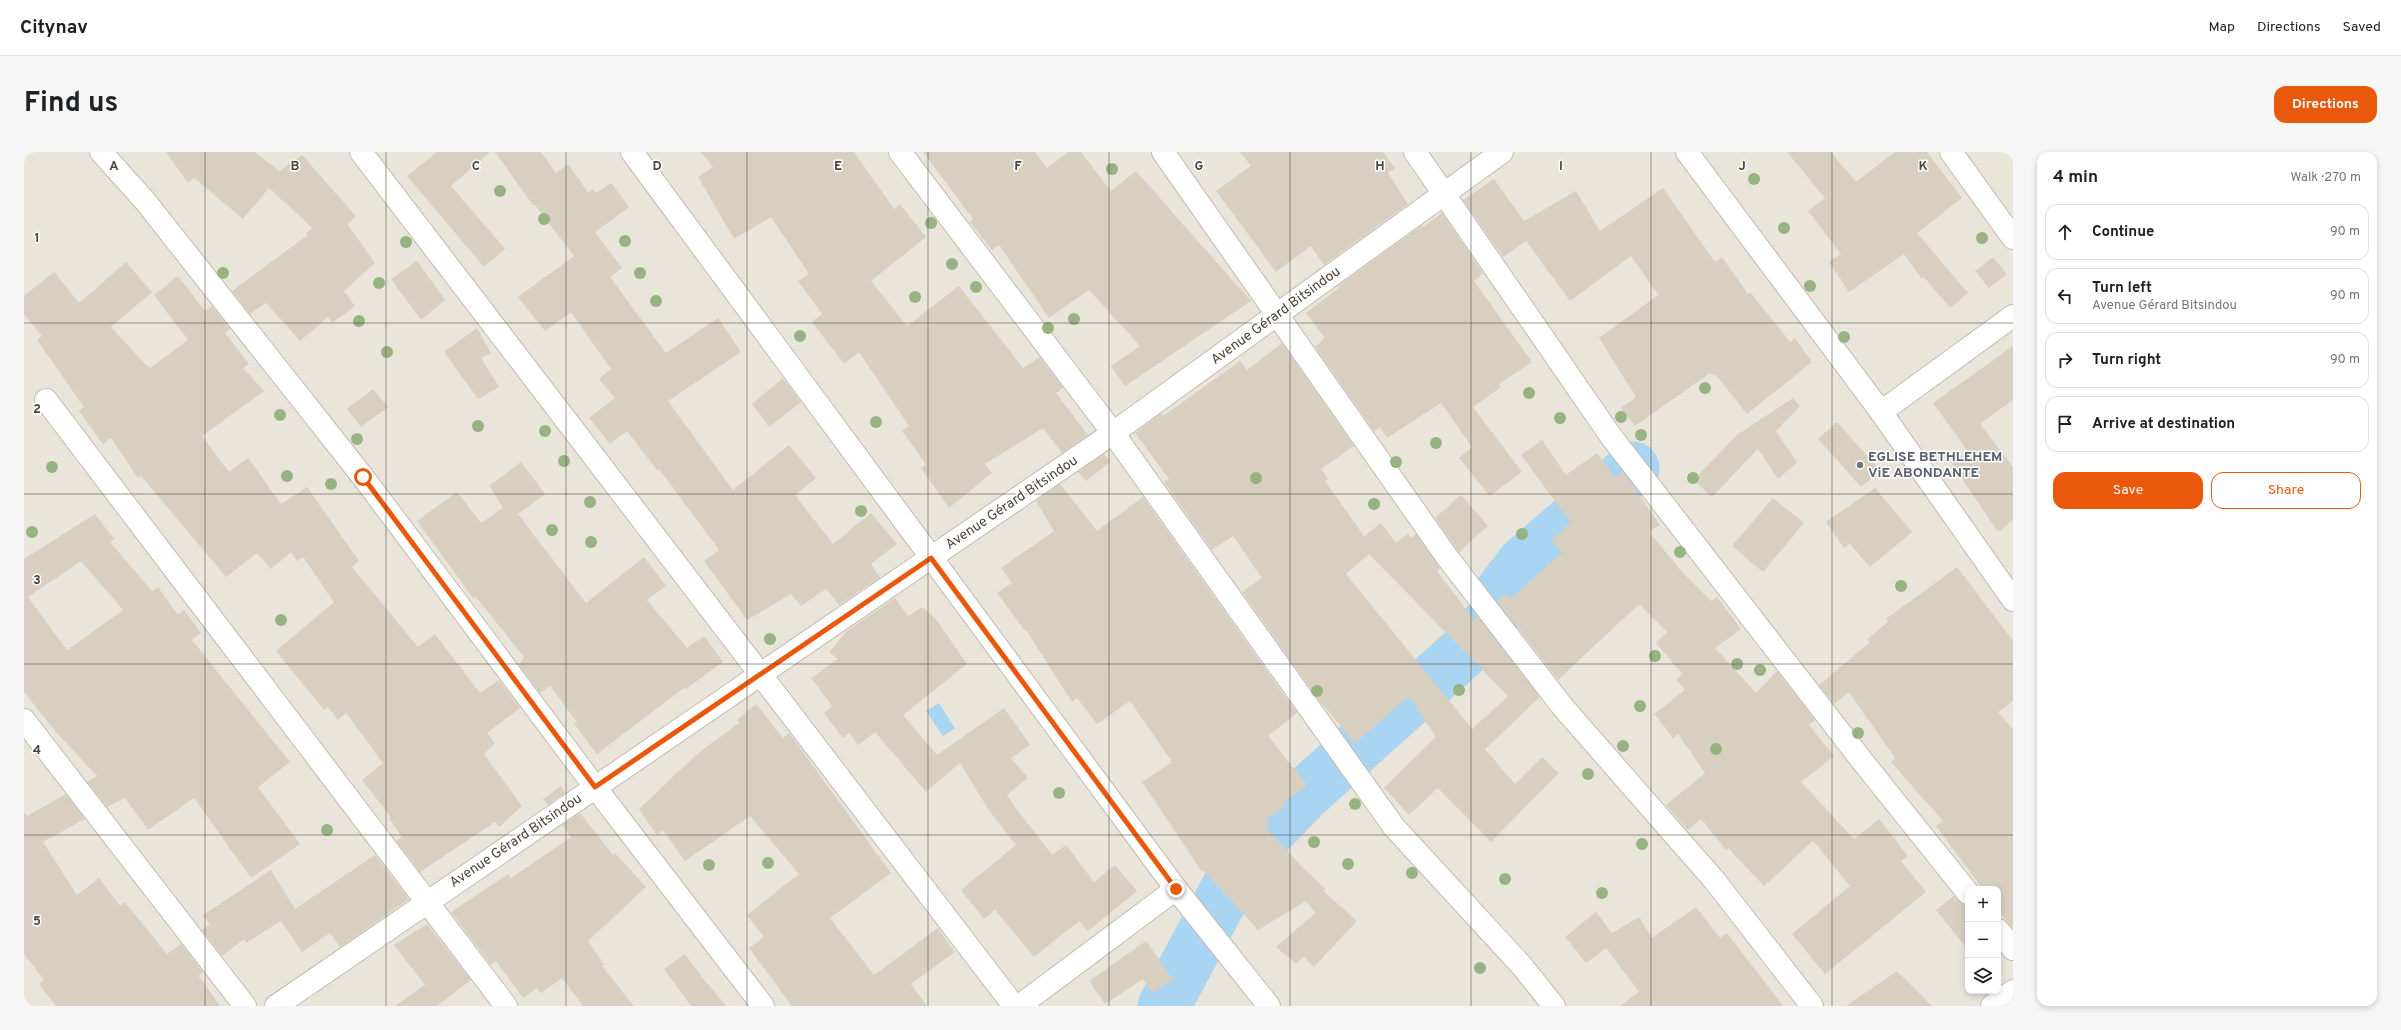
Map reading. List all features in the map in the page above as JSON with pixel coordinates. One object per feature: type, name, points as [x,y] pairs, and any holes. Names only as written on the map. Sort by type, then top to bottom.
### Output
[{"type":"street","points":[[100,152],[145,202],[363,477],[595,787],[763,1006]]},
{"type":"street","points":[[361,152],[1014,1006]]},
{"type":"street","points":[[632,152],[1176,889],[1269,1006]]},
{"type":"street","points":[[900,152],[1113,433],[1394,827],[1522,966],[1554,1006]]},
{"type":"street","points":[[1163,152],[1446,557],[1562,706],[1715,881],[1812,1006]]},
{"type":"street","points":[[1415,152],[1445,193],[1610,435],[1863,762],[1965,889]]},
{"type":"street","name":"Avenue Gérard Bitsindou","points":[[276,1006],[1113,433],[1278,316],[1502,152]]},
{"type":"street","points":[[1687,152],[1881,412],[2013,600]]},
{"type":"street","points":[[1951,152],[2013,238]]},
{"type":"street","points":[[1881,412],[2013,316]]},
{"type":"street","points":[[46,400],[506,1006]]},
{"type":"street","points":[[24,720],[245,1006]]},
{"type":"street","points":[[1019,1006],[1176,889]]},
{"type":"street","points":[[2001,934],[2013,949]]},
{"type":"street","points":[[1992,1006],[2013,991]]},
{"type":"shaded area","points":[[24,152],[2013,152],[2013,1006],[24,1006]]},
{"type":"water","points":[[939,703],[955,728],[943,736],[926,711]]},
{"type":"building","points":[[166,152],[255,152],[279,171],[302,155],[356,216],[347,224],[375,263],[344,291],[355,306],[332,323],[328,317],[300,341],[266,303],[250,314],[232,291],[308,235],[306,233],[312,228],[269,188],[243,219],[194,178],[188,183]]},
{"type":"building","points":[[437,152],[490,152],[451,186],[505,249],[484,267],[407,176]]},
{"type":"building","points":[[495,152],[541,152],[556,173],[568,164],[588,192],[592,189],[596,193],[611,183],[629,207],[595,232],[622,268],[610,277],[666,353],[718,318],[741,352],[668,401],[733,490],[789,445],[816,478],[795,495],[833,544],[871,513],[897,544],[871,564],[880,577],[839,605],[826,589],[801,606],[791,594],[747,620],[704,561],[719,550],[659,469],[657,470],[627,431],[610,444],[589,418],[615,398],[599,379],[611,369],[571,312],[545,331],[518,297],[574,256],[534,204],[533,205]]},
{"type":"building","points":[[701,152],[854,152],[894,209],[900,204],[926,237],[871,281],[907,326],[959,286],[1023,368],[1040,357],[1063,388],[1056,393],[1088,435],[1062,453],[1043,428],[985,464],[992,473],[949,508],[921,468],[926,464],[902,431],[909,426],[859,352],[844,364],[812,322],[822,314],[798,281],[809,274],[771,217],[734,239],[698,177],[713,167]]},
{"type":"building","points":[[923,152],[1035,152],[1047,168],[1068,152],[1081,152],[1111,191],[1136,171],[1251,301],[1125,386],[1111,366],[1140,346],[1089,290],[1049,318],[999,245],[992,250],[970,222],[973,219]]},
{"type":"building","points":[[1240,152],[1383,152],[1395,168],[1388,173],[1408,204],[1324,265],[1311,246],[1276,272],[1216,191],[1251,166]]},
{"type":"building","points":[[1787,152],[1831,152],[1856,182],[1895,152],[1927,152],[1962,198],[1917,233],[1968,293],[1950,308],[1924,277],[1922,279],[1904,254],[1849,292],[1829,262],[1841,254],[1808,211],[1825,198]]},
{"type":"building","points":[[1494,179],[1524,221],[1576,191],[1600,231],[1663,188],[1715,262],[1722,257],[1748,294],[1750,292],[1790,342],[1795,338],[1812,362],[1747,414],[1715,374],[1713,376],[1710,373],[1635,426],[1621,408],[1636,397],[1599,338],[1658,295],[1631,256],[1570,301],[1526,241],[1503,257],[1463,200]]},
{"type":"building","points":[[1442,213],[1483,273],[1474,281],[1532,362],[1499,384],[1501,387],[1473,407],[1522,472],[1490,496],[1459,458],[1472,447],[1441,403],[1387,438],[1380,427],[1374,431],[1315,347],[1325,338],[1306,313],[1340,287],[1338,286],[1422,225],[1423,227]]},
{"type":"building","points":[[1993,257],[2007,274],[1989,288],[1975,271]]},
{"type":"building","points":[[417,261],[445,300],[421,320],[391,279]]},
{"type":"building","points":[[126,262],[152,292],[111,327],[145,364],[150,368],[188,340],[154,295],[178,276],[205,311],[212,306],[230,329],[225,333],[249,364],[243,368],[264,391],[202,436],[229,472],[248,458],[281,504],[307,487],[359,561],[352,567],[418,647],[435,634],[480,693],[499,680],[520,708],[487,733],[495,743],[484,754],[522,806],[499,827],[495,822],[420,872],[396,841],[402,837],[389,818],[391,817],[362,780],[383,763],[346,713],[338,720],[328,707],[324,710],[276,651],[334,602],[303,557],[297,561],[291,552],[271,569],[257,553],[226,577],[141,476],[138,478],[111,438],[103,444],[79,411],[84,407],[37,340],[42,336],[24,314],[24,296],[54,272],[79,303]]},
{"type":"building","points":[[477,328],[491,353],[481,358],[499,387],[478,399],[444,352]]},
{"type":"building","points":[[1282,343],[1354,446],[1321,469],[1328,479],[1325,481],[1364,536],[1381,523],[1396,543],[1408,534],[1411,538],[1416,534],[1440,568],[1437,571],[1474,620],[1478,617],[1540,697],[1485,749],[1515,784],[1542,757],[1559,773],[1491,842],[1438,788],[1409,815],[1384,788],[1436,737],[1409,696],[1355,743],[1318,699],[1242,592],[1262,578],[1233,536],[1212,550],[1164,482],[1169,479],[1135,433],[1162,413],[1163,416],[1240,361],[1247,370]],"holes":[[[1369,554],[1508,696],[1472,729],[1346,574]]]},
{"type":"building","points":[[2013,346],[2013,400],[1980,424],[2013,467],[2013,520],[1998,532],[1950,461],[1969,453],[1933,403]]},
{"type":"building","points":[[783,378],[801,402],[769,427],[752,404]]},
{"type":"building","points":[[373,389],[388,407],[361,427],[347,409]]},
{"type":"building","points":[[1793,398],[1800,406],[1776,431],[1797,462],[1778,479],[1758,449],[1712,497],[1694,480],[1737,435]]},
{"type":"building","points":[[1837,422],[1881,471],[1861,487],[1818,439]]},
{"type":"building","points":[[1542,440],[1566,475],[1597,453],[1615,477],[1623,472],[1660,525],[1649,532],[1684,574],[1711,601],[1717,597],[1741,629],[1715,648],[1756,693],[1777,671],[1815,720],[1809,725],[1834,756],[1801,782],[1854,839],[1879,819],[1908,856],[1901,861],[1926,892],[1825,974],[1792,934],[1850,886],[1813,841],[1764,886],[1728,848],[1726,850],[1701,819],[1688,830],[1666,805],[1705,773],[1678,734],[1673,738],[1654,714],[1685,690],[1676,679],[1682,674],[1656,643],[1667,632],[1639,604],[1558,680],[1497,601],[1506,594],[1510,599],[1547,566],[1546,565],[1562,554],[1551,540],[1571,523],[1521,455]]},
{"type":"building","points":[[1104,454],[1110,462],[1086,481],[1078,472]]},
{"type":"building","points":[[521,462],[545,494],[518,514],[586,603],[644,557],[666,586],[647,600],[687,648],[704,636],[723,662],[686,689],[684,688],[597,754],[574,724],[577,722],[550,686],[540,693],[519,665],[524,657],[475,596],[473,598],[417,521],[457,492],[481,523],[503,508],[489,486]]},
{"type":"building","points":[[1060,484],[1097,531],[1143,497],[1297,713],[1268,736],[1307,785],[1283,803],[1285,807],[1266,819],[1270,825],[1266,828],[1304,869],[1326,889],[1323,891],[1357,921],[1314,967],[1304,957],[1296,964],[1276,947],[1315,913],[1306,901],[1258,930],[1204,871],[1202,872],[1142,782],[1172,762],[1130,701],[1097,724],[1077,698],[1072,702],[1026,630],[1025,631],[997,593],[1012,583],[1001,568],[1054,531],[1036,501]]},
{"type":"building","points":[[1875,488],[1912,532],[1870,567],[1850,544],[1844,548],[1826,522]]},
{"type":"building","points":[[1461,495],[1488,526],[1459,552],[1435,518]]},
{"type":"building","points":[[1773,498],[1804,523],[1763,572],[1732,546]]},
{"type":"building","points":[[95,514],[114,539],[110,542],[152,591],[158,587],[178,615],[184,610],[201,633],[192,640],[290,762],[258,787],[300,844],[251,878],[194,798],[148,830],[125,798],[107,807],[87,782],[97,776],[56,732],[24,692],[24,559]],"holes":[[[81,561],[123,610],[67,650],[28,597]]]},
{"type":"building","points":[[1957,567],[2013,641],[2013,701],[1998,712],[2013,729],[2013,929],[2001,914],[2001,886],[1981,886],[1936,826],[1943,821],[1891,762],[1895,758],[1849,692],[1834,704],[1819,685],[1870,642],[1867,639],[1888,622],[1886,619]]},
{"type":"building","points":[[895,598],[908,616],[922,607],[935,618],[967,664],[903,715],[937,755],[1004,708],[1030,745],[1011,758],[1028,778],[1007,795],[1015,807],[1052,855],[1066,845],[1094,882],[1115,865],[1137,891],[1088,931],[1079,921],[1034,957],[995,910],[984,919],[961,890],[1016,845],[988,809],[960,763],[926,792],[875,732],[858,745],[849,733],[843,738],[824,713],[832,706],[811,678],[838,659],[829,652],[847,631]]},
{"type":"building","points":[[756,704],[783,738],[789,733],[891,873],[830,918],[874,975],[938,928],[955,952],[911,984],[927,1006],[792,1006],[749,948],[764,937],[747,915],[799,874],[750,816],[685,861],[663,830],[657,835],[639,809],[698,753],[739,723],[737,720]]},
{"type":"building","points":[[561,786],[565,793],[548,805],[543,799]]},
{"type":"building","points":[[66,794],[85,819],[43,842],[77,895],[99,878],[120,906],[125,902],[167,954],[181,944],[203,972],[199,976],[220,1006],[56,1006],[39,984],[44,980],[24,954],[24,812],[27,816]]},
{"type":"building","points":[[580,813],[613,855],[615,853],[646,887],[588,941],[604,964],[602,966],[634,1006],[583,1006],[562,978],[541,993],[537,988],[523,998],[496,961],[491,965],[451,912],[508,874],[511,878],[571,837],[562,825]]},
{"type":"building","points":[[375,855],[409,899],[340,947],[330,933],[302,952],[281,921],[246,943],[244,939],[222,956],[202,930],[210,925],[203,915],[271,870],[295,909]]},
{"type":"building","points":[[1954,896],[1965,904],[1965,946],[1936,910]]},
{"type":"building","points":[[1696,907],[1720,938],[1727,933],[1783,1006],[1620,1006],[1639,992],[1606,948],[1586,963],[1565,937],[1596,912],[1612,933],[1639,917],[1652,938]]},
{"type":"building","points":[[427,924],[471,980],[437,1006],[395,1006],[425,985],[394,945]]},
{"type":"building","points":[[1146,941],[1173,980],[1152,993],[1143,979],[1105,1004],[1089,981]]},
{"type":"building","points":[[685,954],[726,1006],[691,1006],[664,969]]},
{"type":"building","points":[[1897,971],[1932,1006],[1846,1006]]},
{"type":"waterway","points":[[1164,1006],[1244,857],[1305,794],[1471,645],[1498,610],[1498,596],[1523,563],[1633,468]]},
{"type":"place","name":"EGLISE BETHLEHEM ViE ABONDANTE","points":[[1860,465]]},
{"type":"route","points":[[363,477],[595,787],[931,558],[1176,889]]}]
